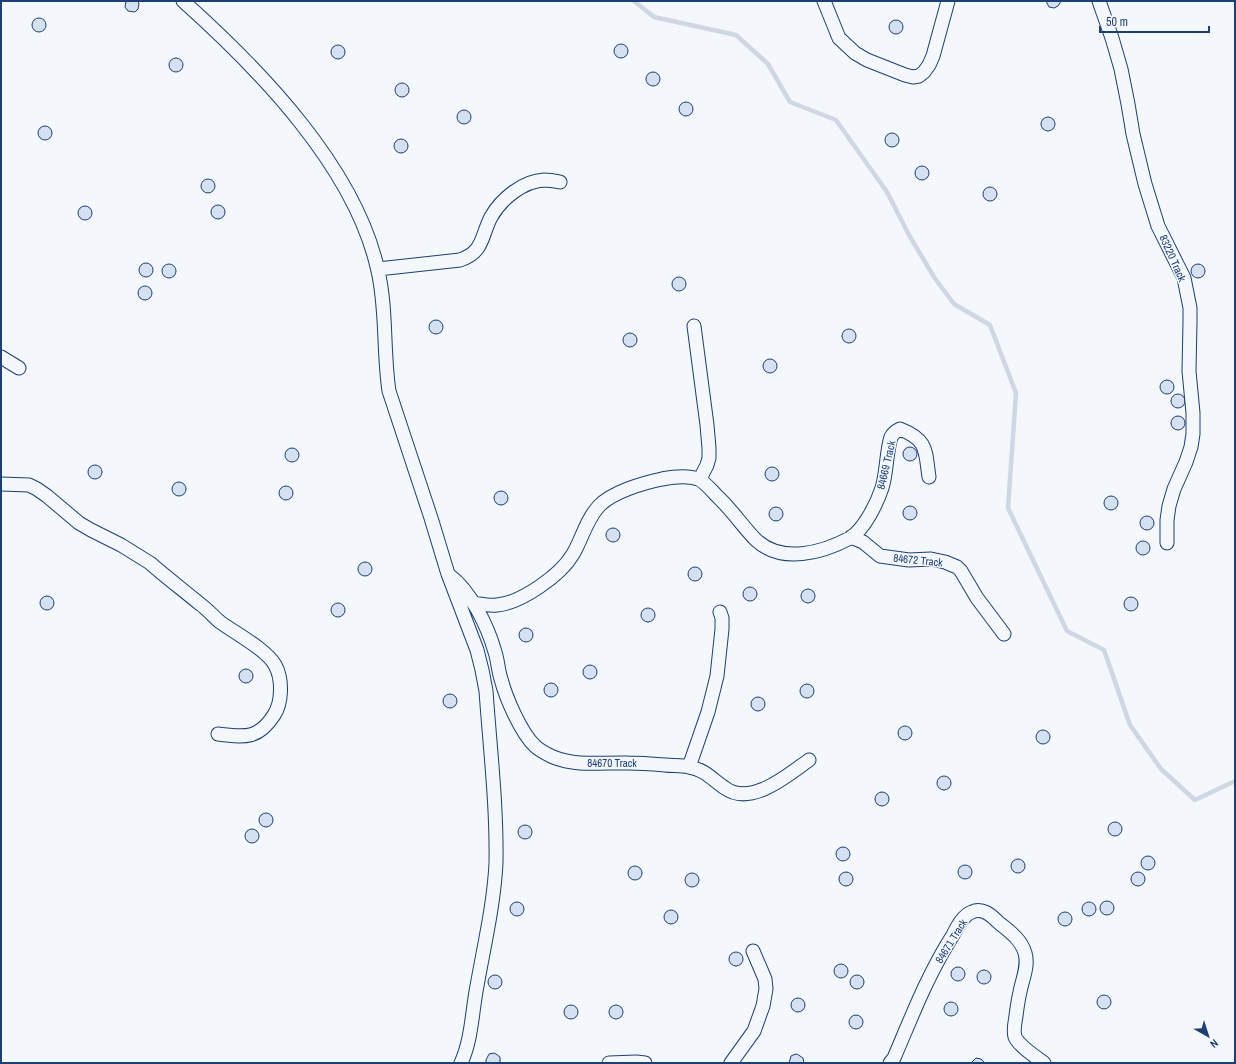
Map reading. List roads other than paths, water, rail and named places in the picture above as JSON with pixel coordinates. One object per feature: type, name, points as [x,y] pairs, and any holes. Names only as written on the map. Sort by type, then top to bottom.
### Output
[{"type":"street","points":[[183,1],[232,47],[280,98],[302,124],[336,174],[357,211],[369,238],[378,269],[382,290],[385,323],[386,364],[389,391],[448,574],[477,650],[486,691],[496,827],[496,864],[494,890],[472,1010],[470,1033],[461,1063]]},
{"type":"street","points":[[824,1],[839,38],[855,53],[905,76],[913,77],[919,76],[930,65],[934,56],[948,1]]},
{"type":"street","name":"83220 Track","points":[[1099,1],[1121,69],[1133,134],[1145,184],[1158,226],[1184,278],[1190,308],[1189,371],[1193,413],[1193,434],[1191,447],[1174,489],[1169,506],[1167,520],[1167,543]]},
{"type":"street","points":[[378,269],[468,258],[477,250],[481,243],[490,218],[495,210],[507,198],[526,185],[536,181],[545,180],[560,182]]},
{"type":"street","points":[[473,603],[497,605],[509,603],[523,597],[552,577],[573,555],[592,515],[609,498],[642,484],[662,479],[677,477],[700,479],[707,465],[709,448],[694,326]]},
{"type":"street","points":[[1,357],[19,368]]},
{"type":"street","name":"84669 Track","points":[[700,479],[764,546],[783,553],[805,554],[822,550],[851,537],[869,516],[882,487],[892,436],[897,430],[900,429],[912,434],[922,443],[925,449],[929,477]]},
{"type":"street","points":[[1,484],[29,485],[37,489],[79,523],[137,554],[221,622],[264,653],[275,664],[280,683],[279,702],[276,711],[268,724],[260,731],[243,737],[218,734]]},
{"type":"street","name":"84672 Track","points":[[851,537],[863,542],[880,556],[909,560],[931,560],[945,562],[956,567],[961,571],[977,598],[1004,634]]},
{"type":"street","name":"84670 Track","points":[[448,574],[460,584],[473,603],[490,637],[501,680],[516,715],[524,732],[541,752],[570,762],[587,764],[629,762],[689,767],[708,774],[727,790],[743,794],[756,792],[771,786],[808,760]]},
{"type":"street","points":[[689,767],[708,712],[718,676],[722,629],[722,618],[720,612]]},
{"type":"street","name":"84671 Track","points":[[890,1063],[894,1058],[941,953],[961,922],[972,912],[978,910],[991,916],[1020,941],[1024,948],[1026,964],[1014,1027],[1015,1034],[1020,1043],[1044,1063]]},
{"type":"street","points":[[731,1063],[754,1031],[763,1006],[766,989],[765,979],[753,952]]},
{"type":"street","points":[[609,1063],[645,1063]]},
{"type":"waterway","points":[[634,1],[654,17],[736,35],[768,64],[790,102],[836,120],[887,192],[909,235],[934,277],[954,304],[990,325],[1016,393],[1008,508],[1067,631],[1104,650],[1130,725],[1161,769],[1195,800],[1235,781]]}]
